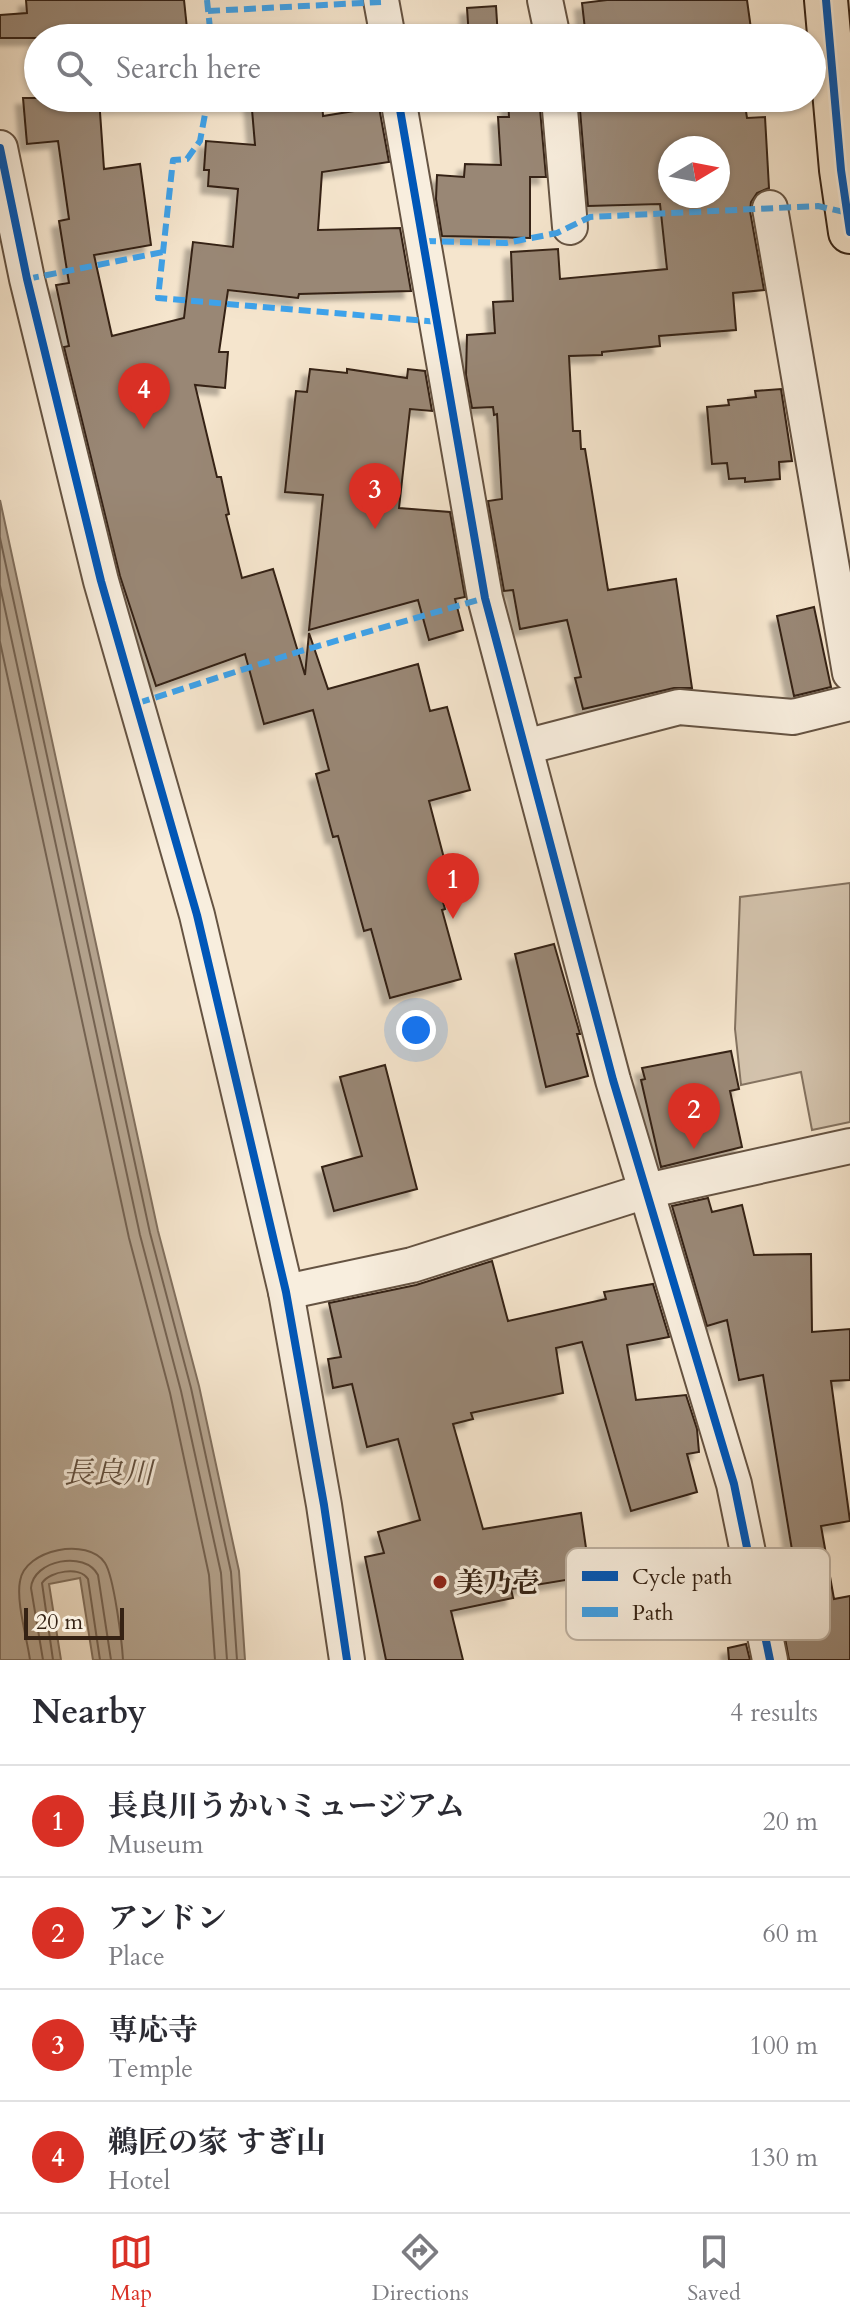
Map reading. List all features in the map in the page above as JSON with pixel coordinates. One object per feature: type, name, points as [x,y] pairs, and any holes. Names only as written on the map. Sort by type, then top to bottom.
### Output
[{"type":"main road","points":[[826,0],[841,170],[849,219]]},
{"type":"street","points":[[381,0],[385,24]]},
{"type":"street","points":[[545,0],[550,24]]},
{"type":"street","points":[[400,112],[485,598],[613,1080],[734,1484],[747,1548]]},
{"type":"street","points":[[560,112],[570,227]]},
{"type":"street","points":[[0,148],[27,279],[97,566],[197,915],[286,1292],[324,1505],[347,1660]]},
{"type":"street","points":[[770,208],[850,673]]},
{"type":"street","points":[[525,747],[679,707],[793,717],[850,703]]},
{"type":"street","points":[[286,1292],[412,1265],[646,1191],[850,1146]]},
{"type":"street","points":[[766,1640],[770,1660]]},
{"type":"shaded area","points":[[850,883],[850,1122],[812,1130],[801,1072],[741,1085],[735,1029],[740,897]]},
{"type":"water","name":"長良川","points":[[0,500],[158,1231],[199,1386],[239,1571],[245,1660],[93,1660],[80,1578],[49,1584],[61,1660],[0,1660]]},
{"type":"building","points":[[26,0],[184,0],[187,24],[24,24],[24,38],[0,38],[0,15],[27,13]]},
{"type":"building","points":[[607,0],[747,0],[750,24],[584,24],[582,3]]},
{"type":"building","points":[[496,6],[497,24],[468,24],[467,8]]},
{"type":"building","points":[[24,112],[100,112],[104,169],[140,164],[151,245],[94,255],[112,336],[184,318],[193,242],[233,247],[238,189],[208,186],[209,170],[204,170],[206,141],[255,145],[252,112],[323,112],[323,116],[380,112],[389,162],[322,172],[318,230],[400,228],[411,291],[299,294],[298,298],[228,290],[219,352],[228,352],[225,388],[195,385],[217,477],[221,477],[229,514],[226,515],[242,578],[273,569],[305,675],[309,633],[328,689],[418,664],[430,711],[447,707],[470,790],[429,801],[445,862],[459,858],[467,888],[441,895],[445,909],[442,910],[461,979],[390,998],[371,929],[364,931],[338,836],[333,837],[316,774],[329,770],[313,710],[264,724],[245,654],[156,686],[120,576],[64,347],[69,346],[56,285],[69,283],[59,221],[69,219],[58,141],[27,144]]},
{"type":"building","points":[[509,112],[540,112],[546,177],[530,177],[530,238],[442,236],[436,199],[437,175],[464,177],[465,164],[501,165],[498,117],[509,117]]},
{"type":"building","points":[[580,112],[746,112],[747,118],[765,117],[769,188],[757,193],[750,211],[764,290],[733,293],[736,330],[659,336],[660,346],[602,352],[602,355],[569,356],[573,431],[580,431],[581,449],[585,449],[608,590],[676,579],[692,688],[674,688],[583,709],[575,678],[581,677],[567,620],[520,629],[513,590],[504,591],[488,501],[502,499],[497,414],[494,415],[493,407],[472,408],[466,375],[467,335],[495,333],[493,302],[513,301],[511,252],[558,249],[560,279],[667,269],[660,208],[730,208],[730,136],[658,136],[658,204],[588,206]]},
{"type":"building","points":[[310,369],[347,373],[347,369],[407,378],[408,369],[425,371],[432,411],[410,409],[399,508],[450,512],[465,597],[455,599],[463,630],[429,640],[418,600],[309,630],[323,495],[285,492],[296,391],[307,392]]},
{"type":"building","points":[[781,389],[792,461],[779,462],[780,479],[745,482],[745,478],[729,479],[727,463],[712,464],[707,407],[729,405],[728,400],[756,397],[755,391]]},
{"type":"building","points":[[814,607],[831,687],[794,696],[777,616]]},
{"type":"building","points":[[554,944],[580,1034],[577,1034],[588,1076],[546,1087],[515,954]]},
{"type":"building","points":[[731,1051],[739,1089],[730,1091],[742,1147],[661,1167],[641,1080],[645,1079],[642,1068]]},
{"type":"building","points":[[385,1065],[417,1189],[334,1211],[322,1167],[362,1156],[340,1077]]},
{"type":"building","points":[[708,1198],[712,1212],[742,1205],[754,1255],[811,1254],[812,1332],[850,1329],[850,1380],[831,1381],[850,1521],[821,1526],[825,1548],[792,1548],[763,1375],[739,1380],[727,1320],[707,1326],[672,1206]]},
{"type":"building","points":[[492,1261],[508,1321],[606,1299],[604,1292],[653,1284],[669,1337],[627,1345],[636,1400],[686,1395],[697,1429],[699,1452],[687,1454],[697,1492],[631,1511],[582,1342],[556,1348],[563,1393],[471,1413],[473,1419],[453,1424],[483,1529],[581,1513],[586,1548],[566,1548],[566,1580],[511,1589],[513,1598],[451,1611],[463,1660],[386,1660],[365,1557],[384,1553],[378,1532],[420,1520],[398,1439],[367,1447],[352,1384],[333,1388],[328,1359],[341,1357],[329,1303],[416,1285]]},
{"type":"building","points":[[830,1577],[834,1599],[850,1596],[850,1660],[789,1660],[785,1640],[830,1640]]},
{"type":"building","points":[[746,1644],[750,1660],[729,1660],[728,1648]]},
{"type":"marked path","points":[[207,0],[210,24]]},
{"type":"marked path","points":[[208,11],[381,2]]},
{"type":"marked path","points":[[205,112],[200,141],[187,159],[173,160],[158,298],[439,322]]},
{"type":"marked path","points":[[424,241],[506,243],[557,233],[590,217],[818,206],[848,213]]},
{"type":"marked path","points":[[27,279],[163,252]]},
{"type":"marked path","points":[[138,703],[301,651],[485,598]]},
{"type":"cycle path","points":[[826,0],[841,170],[850,232]]},
{"type":"cycle path","points":[[400,112],[485,598],[613,1080],[734,1484],[747,1548]]},
{"type":"cycle path","points":[[0,148],[27,279],[101,581],[197,915],[286,1292],[324,1505],[347,1660]]},
{"type":"cycle path","points":[[766,1640],[770,1660]]},
{"type":"place","name":"鵜匠の家 すぎ山","points":[[144,429]]},
{"type":"place","name":"専応寺","points":[[375,529]]},
{"type":"place","name":"長良川うかいミュージアム","points":[[453,919]]},
{"type":"place","name":"アンドン","points":[[694,1149]]},
{"type":"place","name":"美乃壱","points":[[440,1582]]}]
